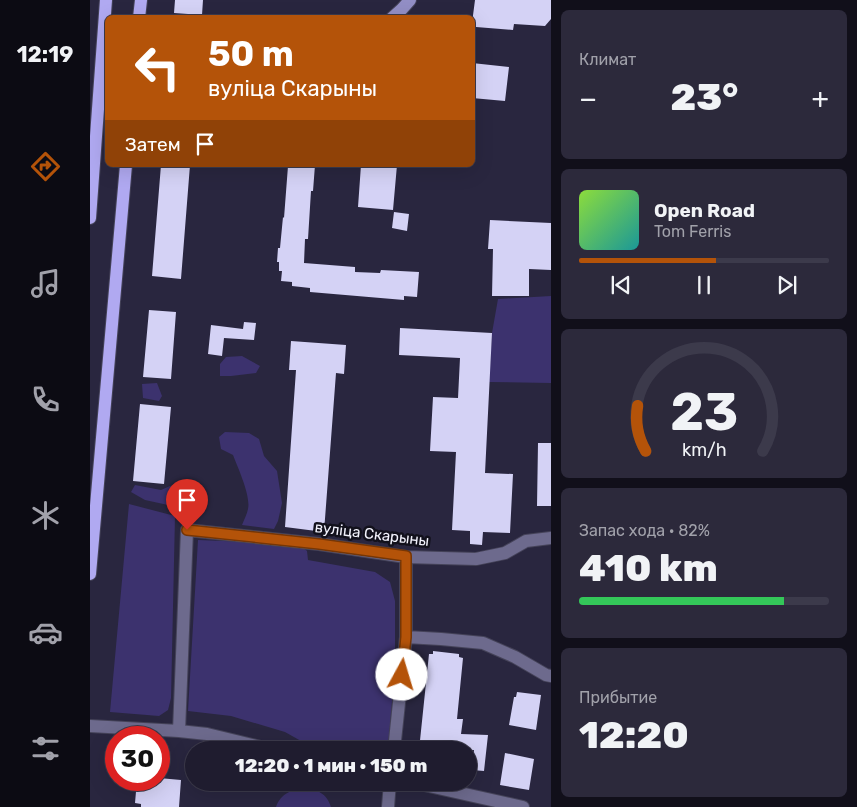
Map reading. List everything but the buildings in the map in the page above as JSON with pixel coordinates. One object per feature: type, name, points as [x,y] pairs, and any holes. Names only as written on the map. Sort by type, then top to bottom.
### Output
[{"type":"main road","points":[[106,0],[106,15]]},
{"type":"main road","points":[[140,15],[141,0]]},
{"type":"main road","points":[[90,218],[105,35]]},
{"type":"main road","points":[[90,574],[96,454],[126,167]]},
{"type":"street","points":[[395,15],[410,0]]},
{"type":"street","name":"вуліца Скарыны","points":[[179,731],[187,530],[319,544],[406,556],[476,559],[505,553],[526,541],[551,538]]},
{"type":"street","points":[[395,741],[406,637],[406,556]]},
{"type":"street","points":[[406,637],[483,644],[516,657],[546,675],[551,676]]},
{"type":"street","points":[[90,726],[179,731],[207,734],[236,741]]},
{"type":"street","points":[[388,807],[389,791]]},
{"type":"street","points":[[451,791],[523,807]]},
{"type":"shaded area","points":[[551,296],[551,383],[489,382],[492,333],[498,299]]},
{"type":"shaded area","points":[[242,356],[260,366],[256,373],[220,376],[220,364],[226,357]]},
{"type":"shaded area","points":[[157,383],[162,396],[159,401],[143,398],[142,384]]},
{"type":"shaded area","points":[[225,432],[249,433],[259,439],[264,456],[277,471],[282,503],[274,529],[242,525],[248,509],[248,497],[233,455],[221,449],[219,437]]},
{"type":"shaded area","points":[[135,485],[161,490],[170,486],[177,487],[177,497],[168,505],[145,500],[131,492]]},
{"type":"shaded area","points":[[129,504],[175,516],[171,698],[168,710],[159,716],[110,712]]},
{"type":"shaded area","points":[[198,540],[299,544],[307,551],[308,560],[375,572],[390,582],[395,601],[395,665],[389,741],[301,741],[285,732],[231,716],[188,711]]},
{"type":"shaded area","points":[[291,791],[317,791],[327,798],[331,807],[276,807],[284,796]]},
{"type":"route","points":[[187,530],[319,544],[406,556],[406,637],[402,675]]}]
